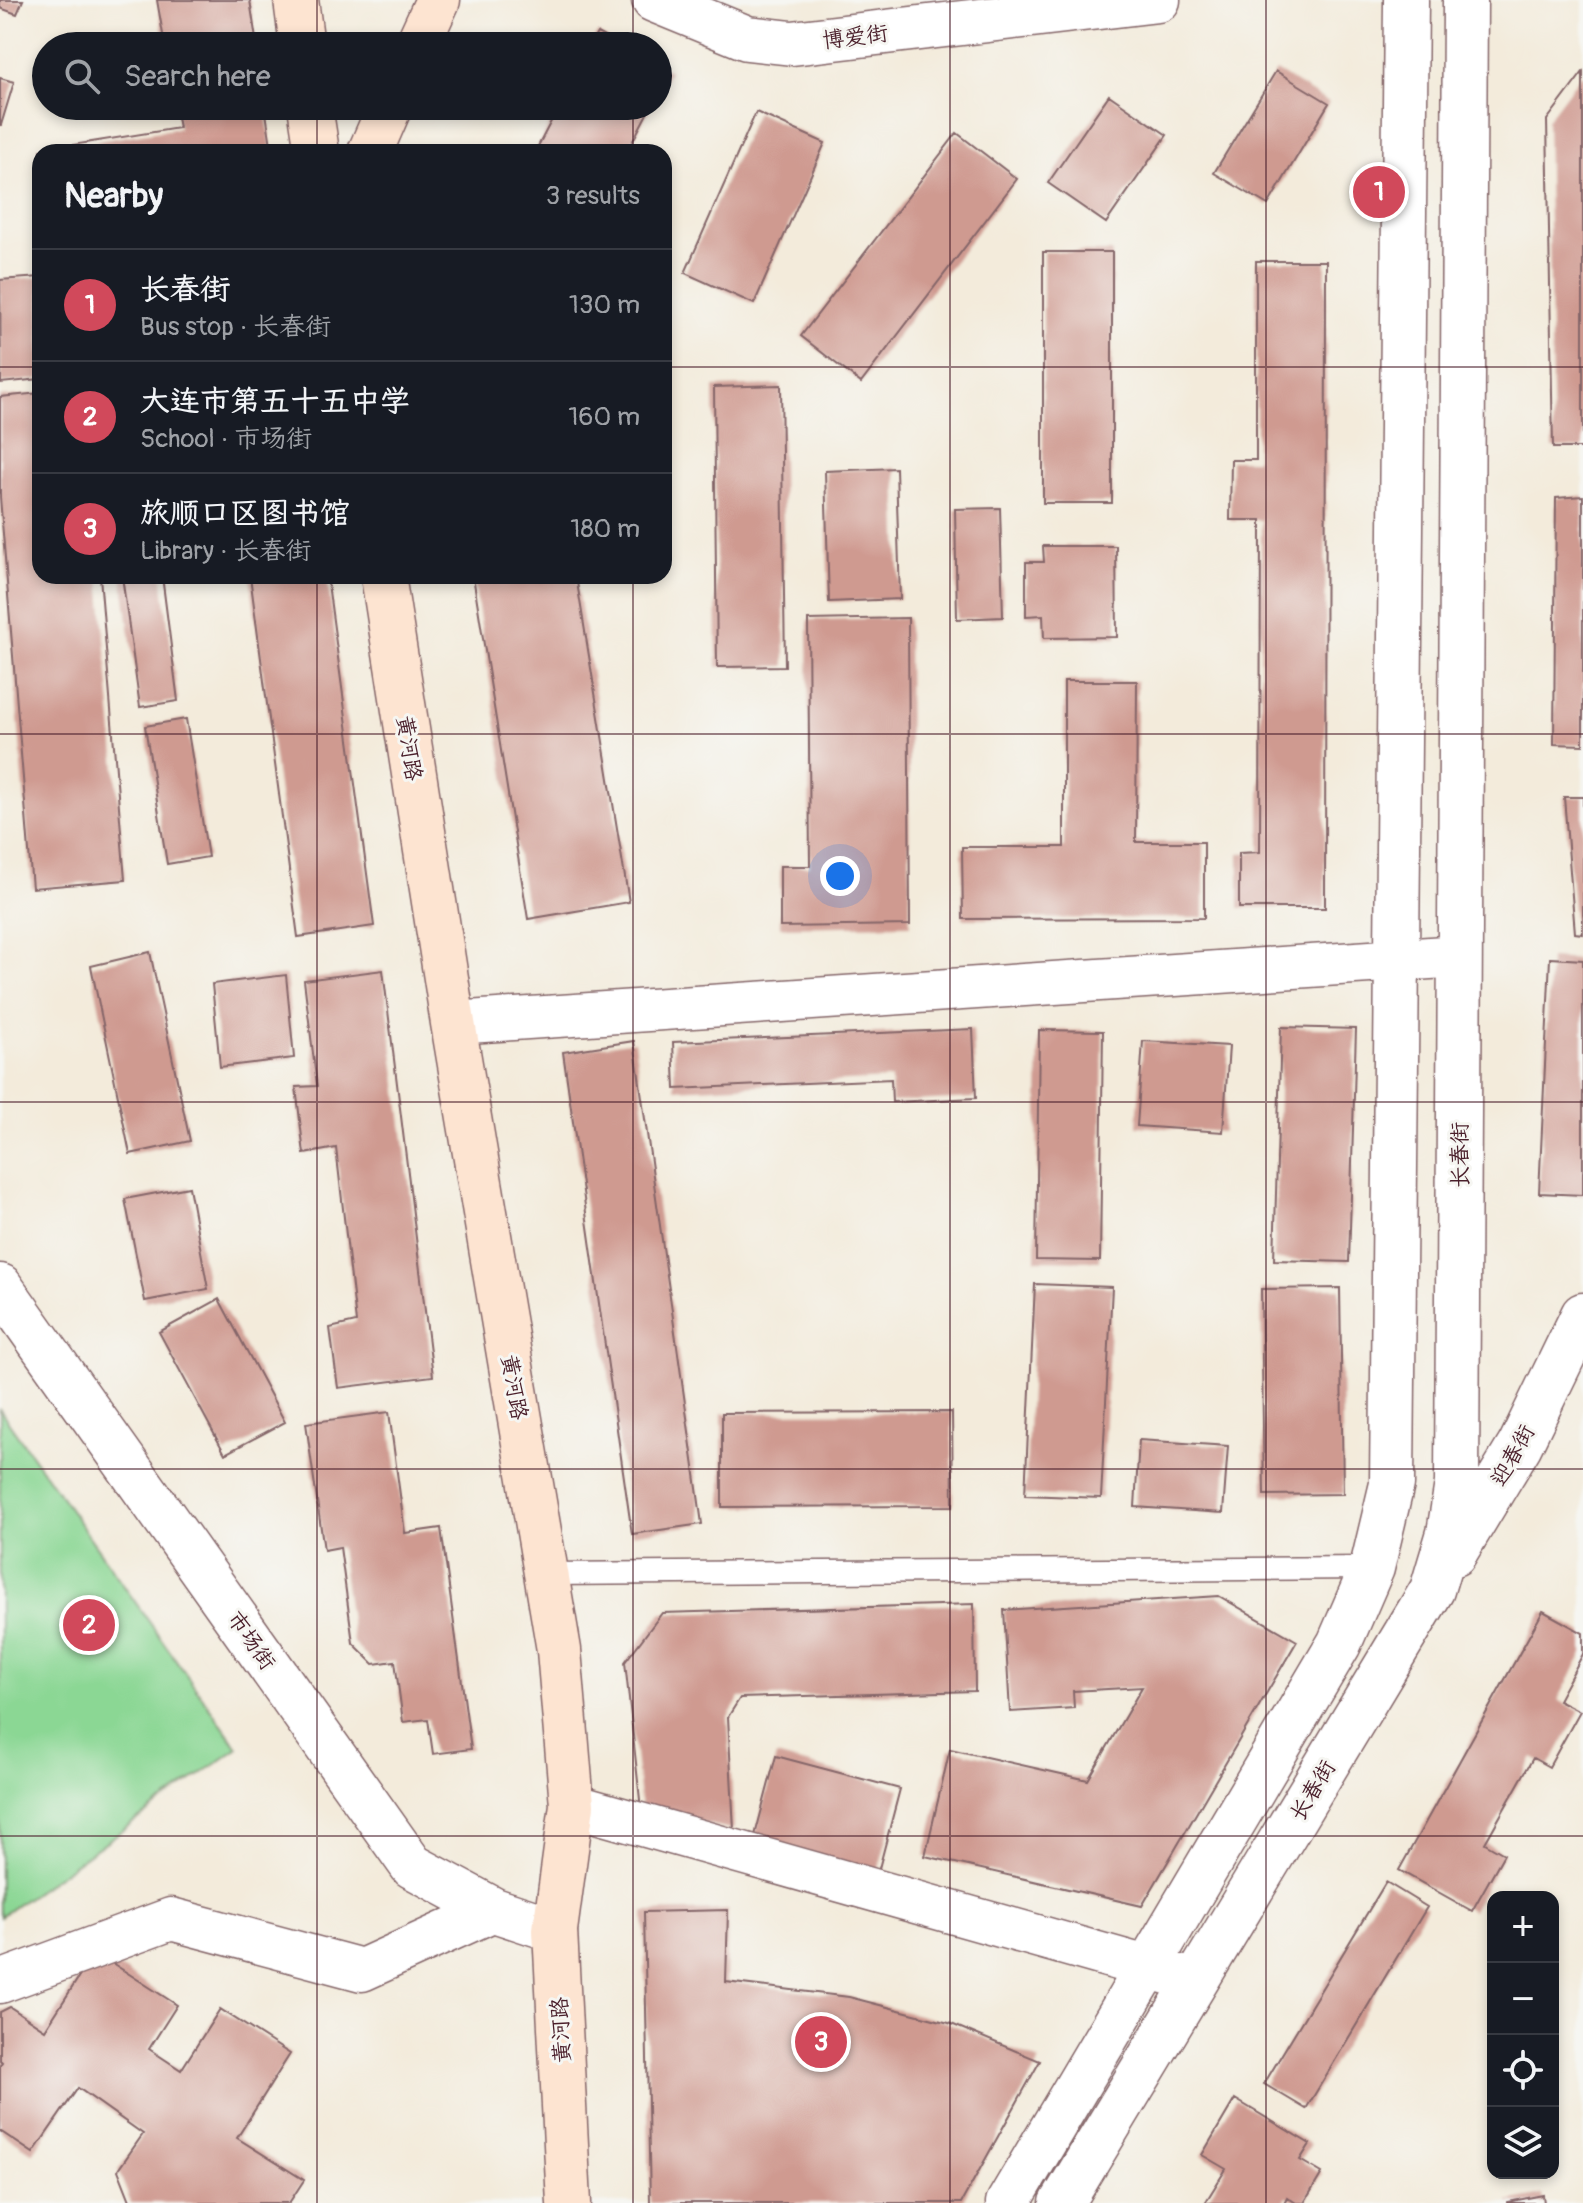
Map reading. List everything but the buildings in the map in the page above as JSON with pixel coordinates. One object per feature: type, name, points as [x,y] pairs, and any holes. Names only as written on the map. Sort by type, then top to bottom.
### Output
[{"type":"main road","points":[[296,0],[300,32]]},
{"type":"main road","points":[[423,32],[438,0]]},
{"type":"main road","points":[[312,120],[316,144]]},
{"type":"main road","points":[[373,144],[384,120]]},
{"type":"main road","name":"黄河路","points":[[384,584],[453,1023],[559,1650],[572,1805],[555,1930],[569,2203]]},
{"type":"street","name":"博爱街","points":[[654,0],[747,38],[792,43],[1158,0]]},
{"type":"street","points":[[1008,2203],[1339,1644],[1372,1568],[1392,1484],[1406,0]]},
{"type":"street","name":"长春街","points":[[1062,2203],[1432,1590],[1449,1533],[1457,1483],[1465,0]]},
{"type":"street","points":[[453,1023],[1460,956]]},
{"type":"street","name":"市场街","points":[[0,1286],[412,1866],[494,1910],[555,1930]]},
{"type":"street","name":"迎春街","points":[[1432,1590],[1520,1445],[1583,1315]]},
{"type":"street","points":[[572,1805],[1196,1981]]},
{"type":"street","points":[[0,1982],[171,1919],[362,1970],[494,1910]]},
{"type":"lane","points":[[546,1574],[1372,1568]]},
{"type":"green space","points":[[0,1410],[238,1748],[0,1917]]},
{"type":"place","name":"长春街","points":[[1379,192]]},
{"type":"place","name":"大连市第五十五中学","points":[[89,1625]]},
{"type":"place","name":"旅顺口区图书馆","points":[[821,2042]]}]
